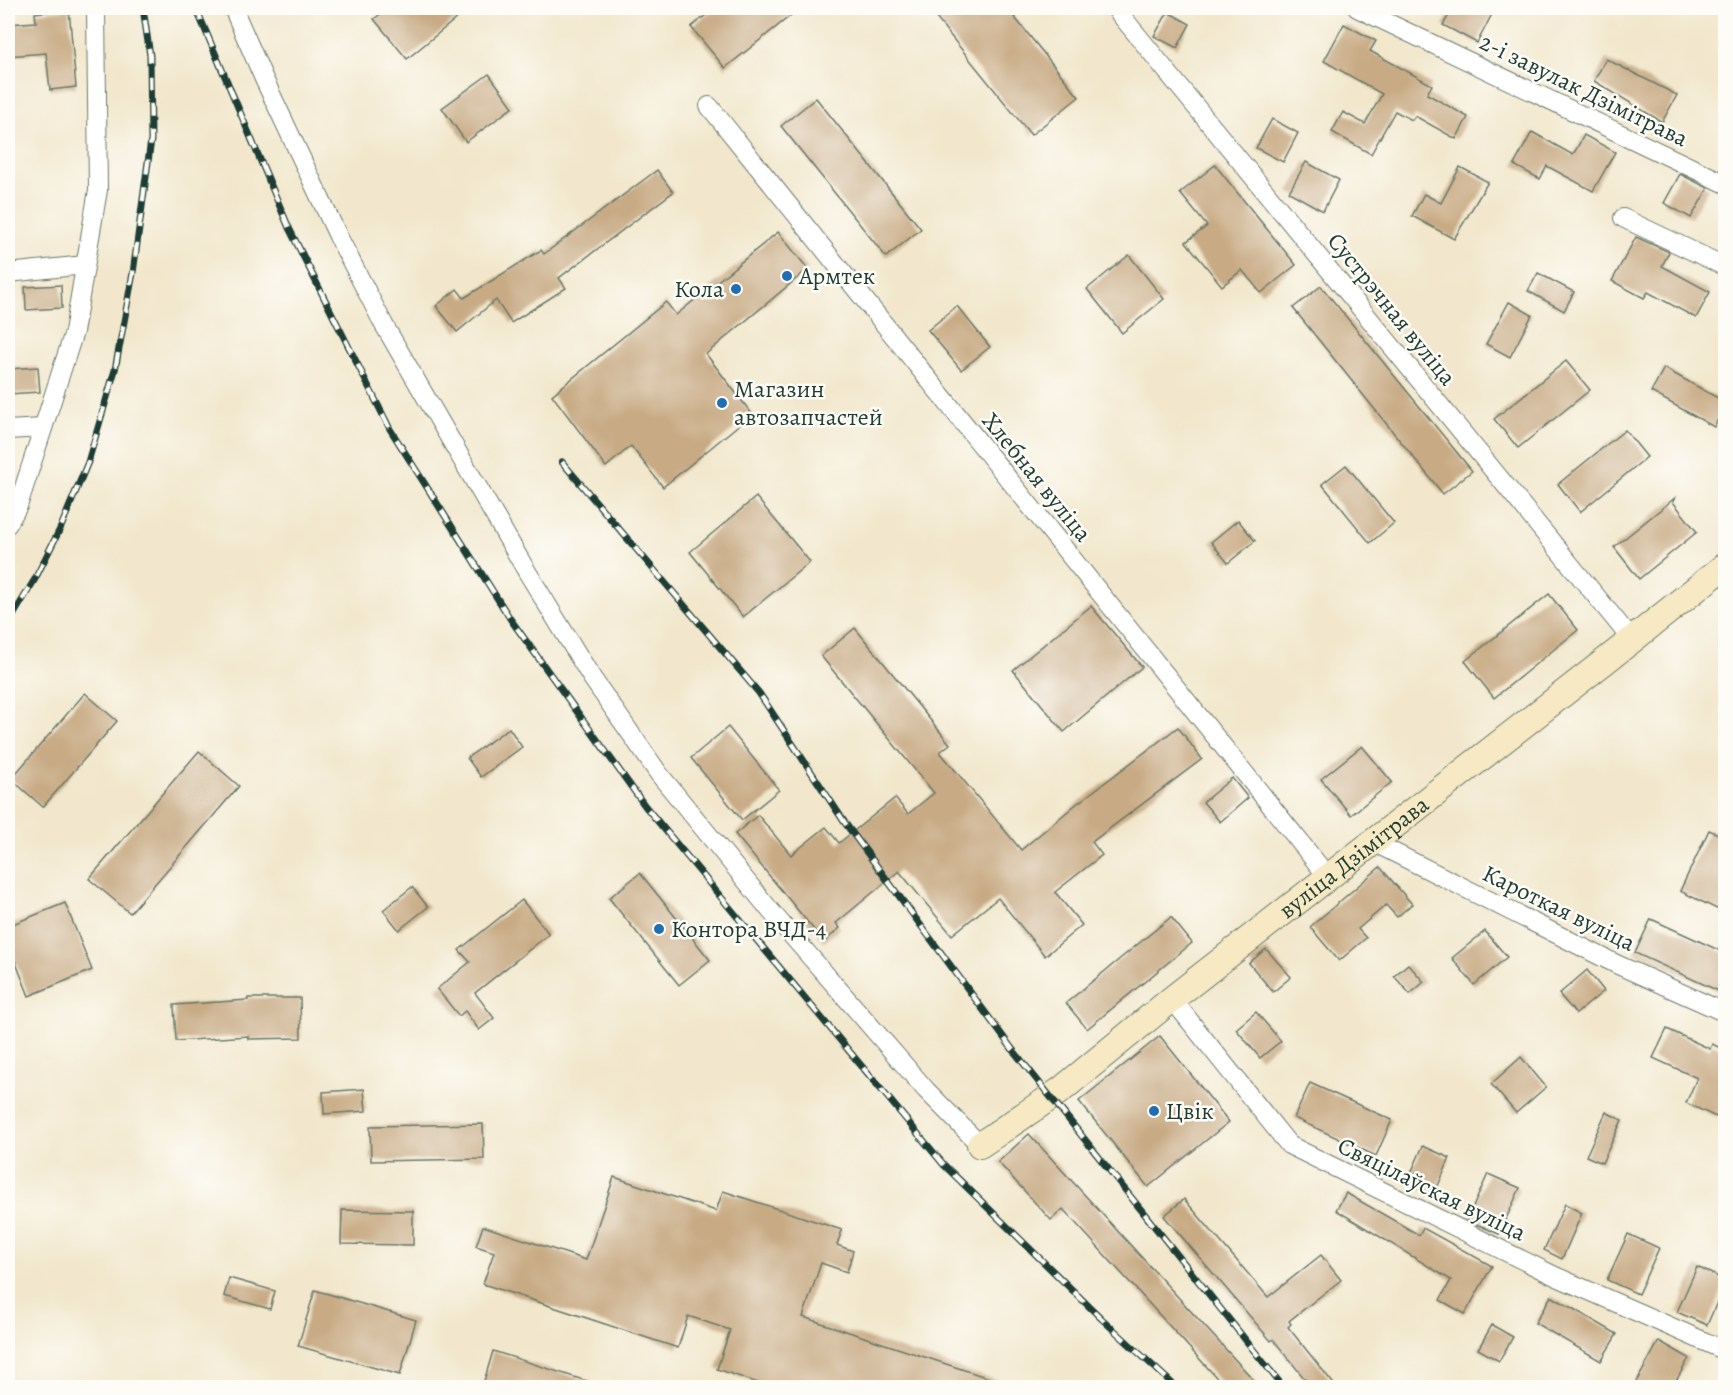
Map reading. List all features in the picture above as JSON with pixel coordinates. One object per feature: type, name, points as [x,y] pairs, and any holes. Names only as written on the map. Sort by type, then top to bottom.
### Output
[{"type":"street","points":[[8,524],[18,506],[74,332],[98,190],[96,8]]},
{"type":"street","points":[[233,8],[338,236],[384,325],[526,570],[592,678],[659,774],[774,915],[926,1090],[980,1145]]},
{"type":"street","name":"Сустрэчная вуліца","points":[[1115,8],[1632,640]]},
{"type":"street","name":"2-і завулак Дзімітрава","points":[[1357,8],[1725,184]]},
{"type":"street","name":"Хлебная вуліца","points":[[709,106],[1328,877]]},
{"type":"street","points":[[1623,218],[1725,267]]},
{"type":"street","points":[[8,273],[85,265]]},
{"type":"street","points":[[8,430],[43,428]]},
{"type":"street","name":"вуліца Дзімітрава","points":[[980,1145],[1061,1090],[1172,999],[1725,565]]},
{"type":"street","name":"Кароткая вуліца","points":[[1372,842],[1616,964],[1725,1013]]},
{"type":"street","name":"Свяцілаўская вуліца","points":[[1172,999],[1289,1145],[1555,1276],[1725,1351]]},
{"type":"building","points":[[388,8],[469,8],[407,59],[374,19]]},
{"type":"building","points":[[715,8],[800,8],[725,68],[691,27]]},
{"type":"building","points":[[928,8],[1007,8],[1079,97],[1031,135]]},
{"type":"building","points":[[1453,8],[1480,8],[1492,14],[1477,43],[1443,25]]},
{"type":"building","points":[[69,9],[76,87],[50,90],[46,53],[8,56],[8,24],[36,22],[35,13]]},
{"type":"building","points":[[1168,12],[1190,24],[1177,48],[1154,36]]},
{"type":"building","points":[[1344,24],[1376,41],[1370,51],[1432,85],[1427,94],[1468,117],[1456,139],[1415,116],[1412,120],[1395,111],[1371,154],[1332,132],[1343,112],[1365,124],[1382,94],[1324,61]]},
{"type":"building","points":[[1606,59],[1677,95],[1662,122],[1594,81]]},
{"type":"building","points":[[489,74],[513,107],[466,142],[442,108]]},
{"type":"building","points":[[816,98],[921,229],[886,257],[781,126]]},
{"type":"building","points":[[1272,119],[1298,133],[1283,162],[1256,148]]},
{"type":"building","points":[[1532,132],[1573,155],[1584,135],[1615,152],[1593,191],[1547,166],[1540,179],[1514,165]]},
{"type":"building","points":[[1306,162],[1339,180],[1323,211],[1289,192]]},
{"type":"building","points":[[1215,165],[1296,265],[1261,293],[1242,270],[1222,286],[1186,242],[1207,226],[1180,193]]},
{"type":"building","points":[[1460,167],[1488,182],[1454,239],[1412,216],[1424,194],[1441,203]]},
{"type":"building","points":[[657,170],[673,192],[559,278],[566,288],[511,323],[496,300],[457,332],[436,306],[457,289],[464,298],[541,250],[544,254]]},
{"type":"building","points":[[1680,174],[1708,188],[1691,218],[1664,203]]},
{"type":"building","points":[[778,232],[808,269],[706,354],[752,414],[663,487],[631,446],[606,467],[552,395],[666,302],[676,315]]},
{"type":"building","points":[[1636,237],[1669,252],[1662,266],[1710,292],[1696,318],[1648,292],[1644,298],[1612,281]]},
{"type":"building","points":[[1129,255],[1164,299],[1122,333],[1087,289]]},
{"type":"building","points":[[1538,273],[1574,292],[1564,311],[1528,291]]},
{"type":"building","points":[[61,285],[62,308],[26,310],[25,287]]},
{"type":"building","points":[[1321,286],[1472,471],[1443,494],[1293,308]]},
{"type":"building","points":[[1509,302],[1532,315],[1510,357],[1486,344]]},
{"type":"building","points":[[957,306],[990,347],[961,370],[928,330]]},
{"type":"building","points":[[1566,361],[1590,390],[1518,448],[1494,419]]},
{"type":"building","points":[[38,367],[40,392],[8,394],[8,369]]},
{"type":"building","points":[[1664,368],[1725,402],[1714,427],[1651,392]]},
{"type":"building","points":[[1625,430],[1647,457],[1580,512],[1558,484]]},
{"type":"building","points":[[1346,465],[1394,523],[1370,543],[1322,484]]},
{"type":"building","points":[[756,497],[810,562],[743,617],[690,552]]},
{"type":"building","points":[[1676,497],[1673,502],[1697,532],[1639,579],[1614,547]]},
{"type":"building","points":[[1238,520],[1255,541],[1228,563],[1211,542]]},
{"type":"building","points":[[1549,594],[1578,630],[1494,698],[1465,661]]},
{"type":"building","points":[[1091,606],[1142,667],[1064,732],[1013,670]]},
{"type":"building","points":[[855,628],[950,744],[940,752],[1021,850],[1074,806],[1178,727],[1202,759],[1092,842],[1102,855],[1055,892],[1082,925],[1045,956],[998,898],[952,935],[899,871],[836,923],[840,928],[824,942],[735,834],[758,815],[791,855],[826,827],[839,843],[895,798],[908,814],[934,793],[821,656]]},
{"type":"building","points":[[85,693],[117,721],[43,807],[11,779]]},
{"type":"building","points":[[728,727],[779,790],[742,820],[691,758]]},
{"type":"building","points":[[509,728],[522,747],[481,777],[467,758]]},
{"type":"building","points":[[1362,746],[1392,782],[1351,815],[1321,779]]},
{"type":"building","points":[[199,751],[239,786],[130,913],[89,879]]},
{"type":"building","points":[[1232,778],[1248,798],[1220,822],[1203,802]]},
{"type":"building","points":[[1709,830],[1725,837],[1725,913],[1680,891]]},
{"type":"building","points":[[1380,867],[1412,904],[1397,917],[1386,905],[1358,929],[1366,938],[1339,961],[1310,927]]},
{"type":"building","name":"Контора ВЧД-4","points":[[640,873],[710,960],[679,985],[609,898]]},
{"type":"building","points":[[412,887],[428,907],[399,930],[383,910]]},
{"type":"building","points":[[522,900],[549,934],[475,993],[494,1018],[479,1030],[465,1011],[459,1016],[437,989],[470,962],[459,950]]},
{"type":"building","points":[[65,903],[92,970],[29,996],[8,943],[8,926]]},
{"type":"building","points":[[1171,917],[1192,943],[1087,1029],[1066,1003]]},
{"type":"building","points":[[1651,919],[1725,953],[1725,994],[1635,953]]},
{"type":"building","points":[[1485,931],[1507,957],[1474,985],[1452,958]]},
{"type":"building","points":[[1266,949],[1291,977],[1273,992],[1249,963]]},
{"type":"building","points":[[1408,964],[1424,982],[1410,994],[1394,976]]},
{"type":"building","points":[[1587,970],[1604,991],[1576,1014],[1559,994]]},
{"type":"building","points":[[248,998],[300,998],[301,1038],[248,1039],[248,1036],[176,1041],[174,1005],[248,1000]]},
{"type":"building","points":[[1256,1012],[1281,1041],[1260,1058],[1236,1029]]},
{"type":"building","points":[[1667,1029],[1710,1049],[1712,1044],[1725,1050],[1725,1096],[1716,1117],[1686,1103],[1697,1078],[1653,1058]]},
{"type":"building","name":"Цвік","points":[[1160,1036],[1229,1122],[1148,1187],[1079,1101]]},
{"type":"building","points":[[1521,1057],[1546,1087],[1516,1113],[1491,1084]]},
{"type":"building","points":[[1310,1083],[1392,1120],[1376,1156],[1294,1118]]},
{"type":"building","points":[[364,1089],[366,1111],[324,1114],[323,1092]]},
{"type":"building","points":[[1606,1112],[1622,1120],[1602,1163],[1586,1156]]},
{"type":"building","points":[[483,1124],[484,1159],[371,1161],[370,1126]]},
{"type":"building","points":[[1029,1134],[1261,1388],[1226,1388],[1063,1209],[1051,1220],[998,1162]]},
{"type":"building","points":[[1423,1146],[1450,1158],[1434,1195],[1407,1182]]},
{"type":"building","points":[[1488,1174],[1520,1188],[1499,1234],[1467,1220]]},
{"type":"building","points":[[614,1177],[716,1211],[723,1191],[842,1230],[837,1245],[853,1251],[847,1272],[821,1263],[803,1317],[1007,1384],[1006,1388],[773,1388],[717,1369],[730,1330],[688,1316],[678,1348],[483,1284],[494,1252],[476,1246],[483,1226],[586,1260]]},
{"type":"building","points":[[1346,1193],[1419,1235],[1423,1228],[1492,1266],[1465,1314],[1440,1300],[1451,1280],[1336,1210]]},
{"type":"building","points":[[1184,1199],[1268,1297],[1321,1255],[1341,1280],[1289,1321],[1291,1324],[1288,1327],[1337,1388],[1312,1388],[1273,1339],[1271,1341],[1164,1216]]},
{"type":"building","points":[[1565,1204],[1582,1213],[1562,1259],[1544,1250]]},
{"type":"building","points":[[342,1210],[413,1211],[413,1245],[341,1244]]},
{"type":"building","points":[[1628,1234],[1659,1248],[1638,1294],[1607,1280]]},
{"type":"building","points":[[1697,1267],[1725,1280],[1707,1325],[1677,1312]]},
{"type":"building","points":[[229,1278],[275,1291],[270,1309],[224,1296]]},
{"type":"building","points":[[315,1290],[416,1320],[400,1375],[298,1346]]},
{"type":"building","points":[[1551,1296],[1617,1334],[1601,1361],[1535,1323]]},
{"type":"building","points":[[1492,1325],[1513,1337],[1499,1361],[1478,1349]]},
{"type":"building","points":[[1659,1341],[1689,1358],[1672,1388],[1633,1388]]},
{"type":"building","points":[[493,1351],[596,1384],[596,1388],[482,1388]]},
{"type":"railway","points":[[8,624],[35,579],[61,527],[88,462],[115,370],[133,273],[151,140],[150,56],[143,8]]},
{"type":"railway","points":[[196,8],[289,228],[390,429],[511,620],[645,806],[944,1165],[1102,1319],[1177,1388]]},
{"type":"railway","points":[[562,462],[759,693],[845,823],[1013,1050],[1284,1388]]},
{"type":"place","name":"Армтек","points":[[787,276]]},
{"type":"place","name":"Кола","points":[[736,289]]},
{"type":"place","name":"Магазин автозапчастей","points":[[722,403]]},
{"type":"place","name":"Контора ВЧД-4","points":[[659,929]]},
{"type":"place","name":"Цвік","points":[[1154,1111]]}]
